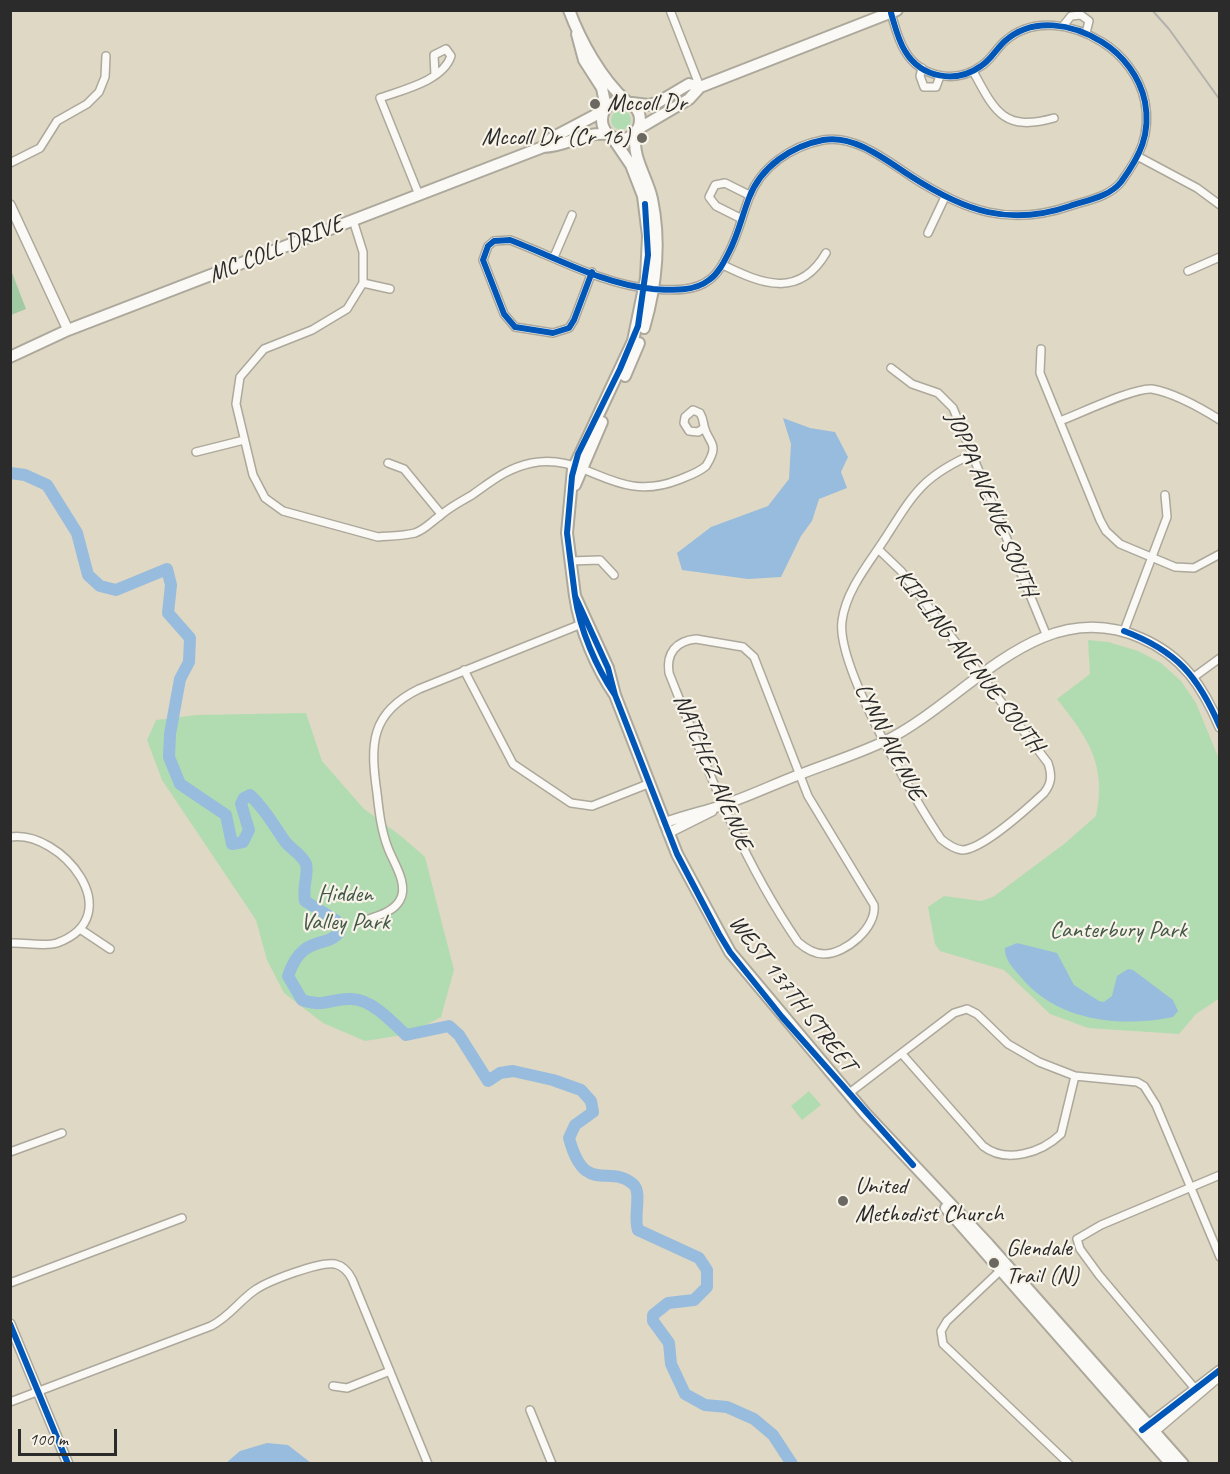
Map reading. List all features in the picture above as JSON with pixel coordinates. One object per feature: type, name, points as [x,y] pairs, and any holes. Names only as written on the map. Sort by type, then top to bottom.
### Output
[{"type":"main road","points":[[569,10],[579,49],[602,88],[606,109],[603,125],[631,165],[649,203]]},
{"type":"main road","points":[[610,136],[627,139],[689,99],[700,87],[894,12]]},
{"type":"main road","points":[[575,27],[612,87],[640,115],[633,151],[648,183],[649,203]]},
{"type":"main road","points":[[606,109],[617,101],[652,105],[689,84],[700,87]]},
{"type":"main road","name":"MC COLL DRIVE","points":[[543,147],[552,138],[606,109]]},
{"type":"main road","name":"MC COLL DRIVE","points":[[10,357],[68,330],[543,147],[555,147],[589,133],[610,136]]},
{"type":"main road","name":"WEST 137TH STREET","points":[[649,203],[649,288],[633,359],[578,467],[572,490],[567,533],[575,596],[584,623],[608,668],[615,695],[648,784],[697,894],[730,952],[848,1094],[913,1165],[925,1185],[1003,1268],[1148,1431]]},
{"type":"main road","points":[[1148,1431],[1171,1464]]},
{"type":"main road","points":[[1148,1431],[1183,1464]]},
{"type":"street","points":[[670,10],[700,87]]},
{"type":"street","points":[[592,272],[574,320],[569,327],[553,333],[515,327],[504,314],[484,266],[485,253],[494,241],[510,240],[592,272],[649,288],[686,290],[708,281],[723,265],[749,195],[768,167],[796,147],[827,139],[870,148],[945,197],[965,207],[998,214],[1044,215],[1114,192],[1139,157],[1146,133],[1147,117],[1140,86],[1135,75],[1116,53],[1086,33],[1063,26],[1035,27],[1014,34],[983,65],[973,71],[950,77],[940,76],[922,68],[906,53],[894,12]]},
{"type":"street","points":[[1063,26],[1071,16],[1081,15],[1089,21],[1086,33]]},
{"type":"street","points":[[10,163],[40,148],[57,121],[87,104],[99,92],[105,77],[106,56]]},
{"type":"street","points":[[922,68],[920,76],[924,87],[936,87],[940,76]]},
{"type":"street","points":[[973,71],[991,104],[1007,118],[1024,124],[1054,118]]},
{"type":"street","points":[[419,195],[380,98],[418,85],[435,75]]},
{"type":"street","points":[[1139,157],[1197,188],[1220,205]]},
{"type":"street","points":[[742,219],[716,206],[710,197],[715,185],[725,183],[749,195]]},
{"type":"street","points":[[928,233],[945,197]]},
{"type":"street","points":[[10,205],[68,330]]},
{"type":"street","points":[[554,257],[572,215]]},
{"type":"street","points":[[353,220],[363,252],[363,283],[347,309],[312,330],[264,349],[240,377],[236,404],[254,475],[265,498],[283,510],[378,537],[405,534],[429,526],[441,514],[510,469],[546,462],[578,467],[595,476],[631,487],[646,489],[662,486],[706,466],[714,450],[710,435],[704,428]]},
{"type":"street","points":[[723,265],[758,282],[781,283],[807,276],[816,269],[826,253]]},
{"type":"street","points":[[1188,271],[1220,257]]},
{"type":"street","points":[[363,283],[390,289]]},
{"type":"street","points":[[1041,349],[1040,373],[1106,531],[1120,544],[1175,567],[1194,568],[1220,554]]},
{"type":"street","name":"JOPPA AVENUE SOUTH","points":[[891,368],[912,384],[938,393],[953,408],[1046,634]]},
{"type":"street","points":[[1060,421],[1131,393],[1150,389],[1220,420]]},
{"type":"street","points":[[196,452],[244,440]]},
{"type":"street","points":[[878,549],[920,486],[940,469],[973,454]]},
{"type":"street","points":[[388,463],[404,470],[441,514]]},
{"type":"street","points":[[1124,631],[1167,517],[1165,495]]},
{"type":"street","name":"LYNN AVENUE","points":[[878,549],[850,595],[842,618],[841,630],[845,652],[883,742],[941,839],[953,848],[961,850]]},
{"type":"street","name":"KIPLING AVENUE SOUTH","points":[[878,549],[901,571],[982,676],[1048,763],[1052,777],[1050,786],[1034,802],[979,844],[961,850]]},
{"type":"street","points":[[570,561],[600,560],[614,575]]},
{"type":"street","points":[[369,920],[394,908],[403,892],[402,883],[385,840],[379,813],[373,762],[376,732],[389,708],[403,696],[584,623]]},
{"type":"street","points":[[666,828],[883,742],[918,723],[1017,650],[1046,634],[1088,627],[1124,631],[1167,651],[1194,677],[1205,693],[1220,727]]},
{"type":"street","name":"NATCHEZ AVENUE","points":[[696,639],[717,642],[743,648],[754,657],[799,775],[811,802],[874,905],[873,923],[839,950],[822,954],[805,948],[798,942],[735,835],[721,806],[668,666],[671,652],[681,642],[696,639]]},
{"type":"street","points":[[1194,677],[1220,658]]},
{"type":"street","points":[[464,670],[513,764],[572,803],[592,806],[648,784]]},
{"type":"street","points":[[10,837],[44,844],[69,861],[76,869],[89,894],[90,904],[80,929],[56,944],[10,943]]},
{"type":"street","points":[[80,929],[110,949]]},
{"type":"street","points":[[848,1094],[954,1013],[967,1009],[972,1010],[1008,1044],[1025,1056],[1075,1076],[1126,1079],[1144,1086],[1156,1105],[1220,1257]]},
{"type":"street","points":[[902,1054],[983,1146],[1001,1155],[1017,1156],[1032,1151],[1061,1134],[1075,1076]]},
{"type":"street","points":[[10,1152],[62,1132]]},
{"type":"street","points":[[1198,1392],[1099,1275],[1080,1249],[1077,1239],[1101,1225],[1220,1175]]},
{"type":"street","points":[[10,1283],[182,1218]]},
{"type":"street","points":[[10,1402],[211,1326],[222,1320],[262,1286],[324,1264],[341,1266],[352,1279],[428,1464]]},
{"type":"street","points":[[1003,1268],[947,1322],[941,1331],[943,1344],[1069,1464]]},
{"type":"street","points":[[10,1324],[68,1464]]},
{"type":"street","points":[[1198,1392],[1220,1370]]},
{"type":"street","points":[[333,1386],[347,1388],[390,1371]]},
{"type":"street","points":[[1148,1431],[1220,1376]]},
{"type":"street","points":[[531,1410],[552,1464]]},
{"type":"green space","points":[[617,110],[625,110],[631,116],[631,124],[625,130],[617,130],[611,124],[611,116]]},
{"type":"green space","points":[[11,270],[26,309],[10,315]]},
{"type":"green space","name":"Canterbury Park","points":[[1088,640],[1108,642],[1138,651],[1161,663],[1181,681],[1196,703],[1219,759],[1220,998],[1196,1014],[1179,1034],[1088,1028],[1050,1014],[1004,970],[940,951],[935,944],[928,907],[944,896],[981,901],[993,897],[1064,844],[1096,816],[1099,798],[1097,767],[1086,740],[1057,699],[1090,674]]},
{"type":"green space","name":"Hidden Valley Park","points":[[306,713],[322,761],[364,809],[425,857],[454,970],[441,1017],[409,1034],[365,1041],[323,1023],[284,993],[267,960],[256,920],[162,780],[147,740],[156,720],[197,715]]},
{"type":"green space","points":[[809,1091],[821,1105],[802,1120],[791,1106]]},
{"type":"water","points":[[783,418],[810,428],[835,432],[848,457],[841,472],[847,488],[819,499],[812,521],[801,536],[781,577],[748,579],[682,570],[677,553],[711,527],[768,506],[789,479],[791,444]]},
{"type":"water","points":[[1017,943],[1057,953],[1074,985],[1099,1001],[1104,1002],[1112,996],[1117,976],[1128,969],[1133,970],[1173,1000],[1178,1011],[1173,1017],[1131,1022],[1090,1018],[1070,1012],[1035,991],[1012,967],[1007,960],[1005,948]]},
{"type":"water","points":[[267,1443],[288,1445],[311,1463],[226,1463],[240,1451]]},
{"type":"waterway","points":[[10,473],[25,475],[47,485],[77,533],[88,575],[100,586],[116,590],[167,569],[171,585],[168,613],[190,638],[189,662],[180,679],[170,734],[169,757],[180,784],[226,815],[232,844],[243,842],[249,830],[241,804],[244,798],[250,795],[286,843],[306,864],[305,901],[337,921],[340,931],[335,937],[308,947],[294,962],[288,976],[302,1000],[317,1003],[345,999],[360,1000],[382,1012],[406,1035],[449,1026],[459,1035],[488,1081],[500,1073],[513,1071],[553,1080],[581,1090],[591,1101],[593,1112],[575,1125],[569,1138],[575,1156],[590,1173],[616,1176],[634,1185],[637,1194],[638,1230],[699,1258],[707,1270],[707,1287],[694,1300],[668,1303],[653,1315],[653,1321],[669,1343],[671,1364],[685,1394],[705,1405],[727,1407],[754,1419],[773,1435],[792,1464]]},
{"type":"railway","points":[[1152,10],[1169,29],[1220,100]]},
{"type":"cycle path","points":[[592,272],[574,320],[569,328],[553,333],[515,327],[504,314],[483,260],[488,246],[494,241],[510,240],[580,269],[598,276],[616,282],[667,290],[696,287],[712,277],[723,264],[735,239],[749,198],[761,176],[789,153],[823,140],[835,139],[859,145],[950,199],[969,207],[1007,215],[1048,212],[1104,195],[1121,182],[1134,163],[1145,135],[1146,114],[1143,93],[1135,75],[1124,60],[1102,42],[1066,27],[1053,25],[1028,28],[1005,41],[985,64],[971,72],[961,75],[940,75],[929,72],[912,60],[900,42],[891,13]]},
{"type":"cycle path","points":[[575,596],[567,533],[572,476],[578,454],[620,369],[638,326],[648,255],[645,204]]},
{"type":"cycle path","points":[[615,695],[590,648],[575,596],[608,668],[615,695],[677,854],[719,934],[730,952],[782,1017],[913,1165]]},
{"type":"cycle path","points":[[1124,631],[1158,647],[1184,667],[1203,693],[1220,727]]},
{"type":"cycle path","points":[[10,1324],[68,1464]]},
{"type":"cycle path","points":[[1142,1430],[1220,1370]]},
{"type":"place","name":"Mccoll Dr","points":[[595,104]]},
{"type":"place","name":"Mccoll Dr (Cr 16)","points":[[642,138]]},
{"type":"place","name":"United Methodist Church","points":[[843,1201]]},
{"type":"place","name":"Glendale Trail (N)","points":[[994,1263]]}]
